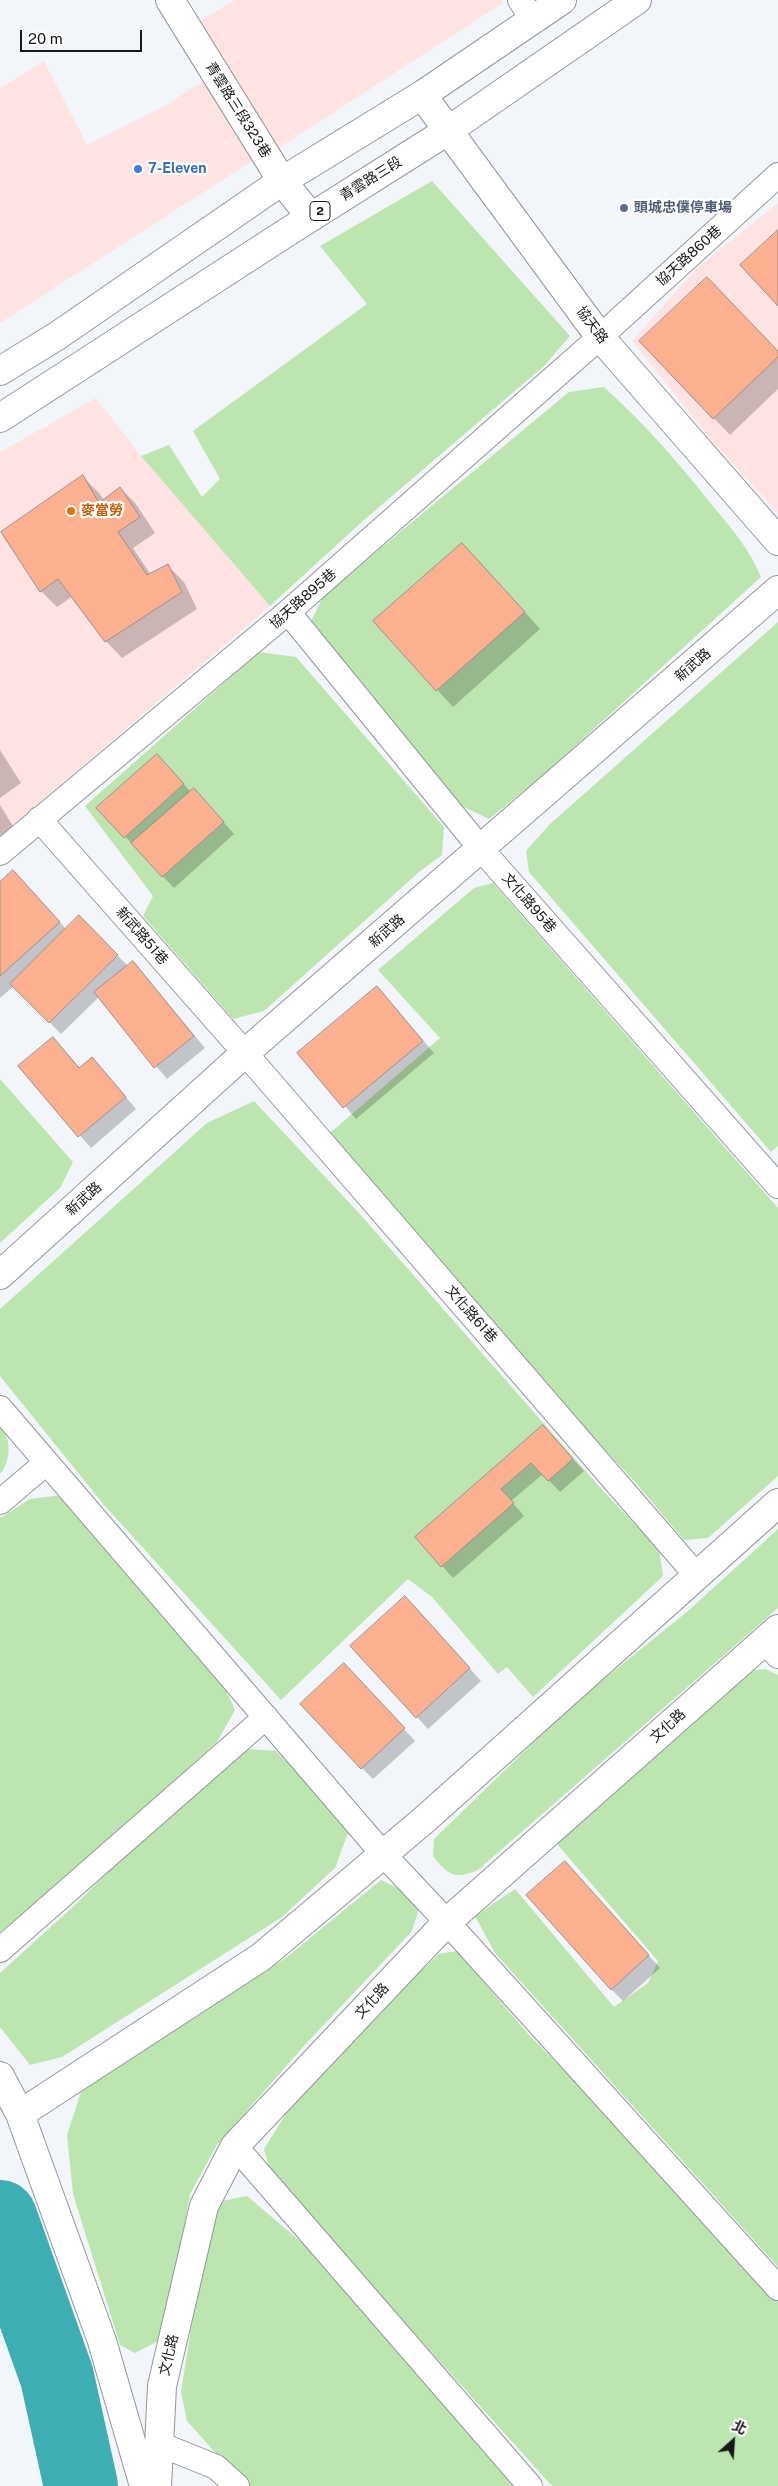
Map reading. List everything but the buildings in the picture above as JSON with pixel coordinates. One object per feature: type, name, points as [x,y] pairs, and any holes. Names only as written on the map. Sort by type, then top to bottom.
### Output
[{"type":"street","name":"青雲路三段323巷","points":[[170,0],[282,182],[311,217]]},
{"type":"street","points":[[0,371],[58,336],[282,182],[422,95],[527,10],[562,0]]},
{"type":"street","name":"青雲路三段","points":[[0,418],[449,130],[637,0]]},
{"type":"street","name":"協天路","points":[[422,95],[600,337],[778,542]]},
{"type":"street","name":"新武路","points":[[0,1275],[245,1053],[778,590]]},
{"type":"street","points":[[20,2114],[261,1957],[424,1820],[778,1503]]},
{"type":"street","name":"文化路","points":[[157,2486],[162,2386],[204,2206],[235,2146],[447,1922],[773,1642]]},
{"type":"street","points":[[0,2076],[20,2114],[102,2341],[144,2486]]},
{"type":"lane","name":"協天路860巷","points":[[600,337],[778,175]]},
{"type":"lane","name":"協天路895巷","points":[[0,853],[288,612],[600,337]]},
{"type":"lane","name":"文化路95巷","points":[[288,612],[481,849],[778,1186]]},
{"type":"lane","name":"新武路51巷","points":[[39,819],[245,1053]]},
{"type":"lane","name":"文化路61巷","points":[[245,1053],[697,1576]]},
{"type":"lane","points":[[0,1408],[383,1854],[447,1922],[778,2288]]},
{"type":"lane","points":[[0,1502],[46,1463]]},
{"type":"lane","points":[[0,1950],[266,1717]]},
{"type":"lane","points":[[235,2146],[530,2486]]},
{"type":"lane","points":[[159,2444],[216,2467],[237,2486]]},
{"type":"shaded area","points":[[234,0],[502,0],[503,3],[274,151],[200,21]]},
{"type":"shaded area","points":[[44,61],[87,145],[165,106],[200,83],[209,80],[255,159],[0,323],[0,88]]},
{"type":"shaded area","points":[[778,203],[778,513],[712,441],[632,341],[696,269]]},
{"type":"shaded area","points":[[96,398],[141,456],[270,606],[0,836],[0,452]]},
{"type":"green space","points":[[432,181],[570,336],[544,366],[364,520],[270,606],[141,456],[169,445],[202,497],[220,479],[193,431],[367,304],[320,246]]},
{"type":"green space","points":[[604,387],[647,429],[687,474],[739,539],[751,556],[761,577],[540,778],[489,819],[462,806],[311,621],[324,595],[569,392]]},
{"type":"green space","points":[[778,622],[778,1146],[771,1152],[529,872],[526,851],[549,825]]},
{"type":"green space","points":[[259,652],[296,657],[444,827],[442,855],[419,872],[264,1011],[233,1019],[143,916],[153,896],[85,806]]},
{"type":"green space","points":[[493,883],[778,1208],[778,1476],[708,1538],[684,1540],[635,1482],[534,1373],[330,1133],[440,1038],[378,970],[474,888]]},
{"type":"green space","points":[[0,1079],[73,1162],[60,1188],[0,1243]]},
{"type":"green space","points":[[254,1101],[358,1212],[603,1491],[659,1549],[663,1576],[533,1697],[507,1667],[498,1674],[432,1597],[408,1579],[281,1700],[104,1505],[0,1376],[0,1309],[207,1123]]},
{"type":"green space","points":[[0,1426],[7,1437],[9,1450],[4,1469],[0,1474]]},
{"type":"green space","points":[[62,1495],[219,1675],[235,1710],[217,1742],[47,1895],[0,1932],[0,1518],[30,1499]]},
{"type":"green space","points":[[778,1529],[778,1608],[478,1870],[457,1875],[443,1868],[433,1856],[434,1839],[573,1704],[688,1611]]},
{"type":"green space","points":[[765,1669],[778,1675],[778,2267],[495,1953],[475,1916],[515,1889],[614,2007],[648,1983],[658,1961],[557,1844],[645,1761],[746,1671]]},
{"type":"green space","points":[[249,1749],[276,1751],[331,1806],[348,1833],[335,1868],[282,1917],[62,2057],[30,2065],[0,2027],[0,1973],[75,1905],[191,1789]]},
{"type":"green space","points":[[381,1880],[406,1892],[419,1909],[412,1931],[302,2048],[217,2145],[190,2194],[168,2320],[160,2340],[135,2353],[120,2345],[73,2194],[67,2135],[83,2086],[112,2065],[187,2023],[287,1957]]},
{"type":"green space","points":[[457,1951],[529,2035],[681,2188],[778,2295],[778,2486],[552,2486],[271,2174],[264,2149],[287,2112],[408,1983],[439,1954]]},
{"type":"green space","points":[[247,2196],[313,2252],[519,2486],[245,2486],[187,2421],[181,2392],[194,2309],[217,2202]]},
{"type":"waterway","points":[[0,2217],[57,2377],[81,2486]]},
{"type":"place","name":"7-Eleven","points":[[138,169]]},
{"type":"place","name":"頭城忠僕停車場","points":[[624,208]]},
{"type":"place","name":"麥當勞","points":[[71,511]]}]
